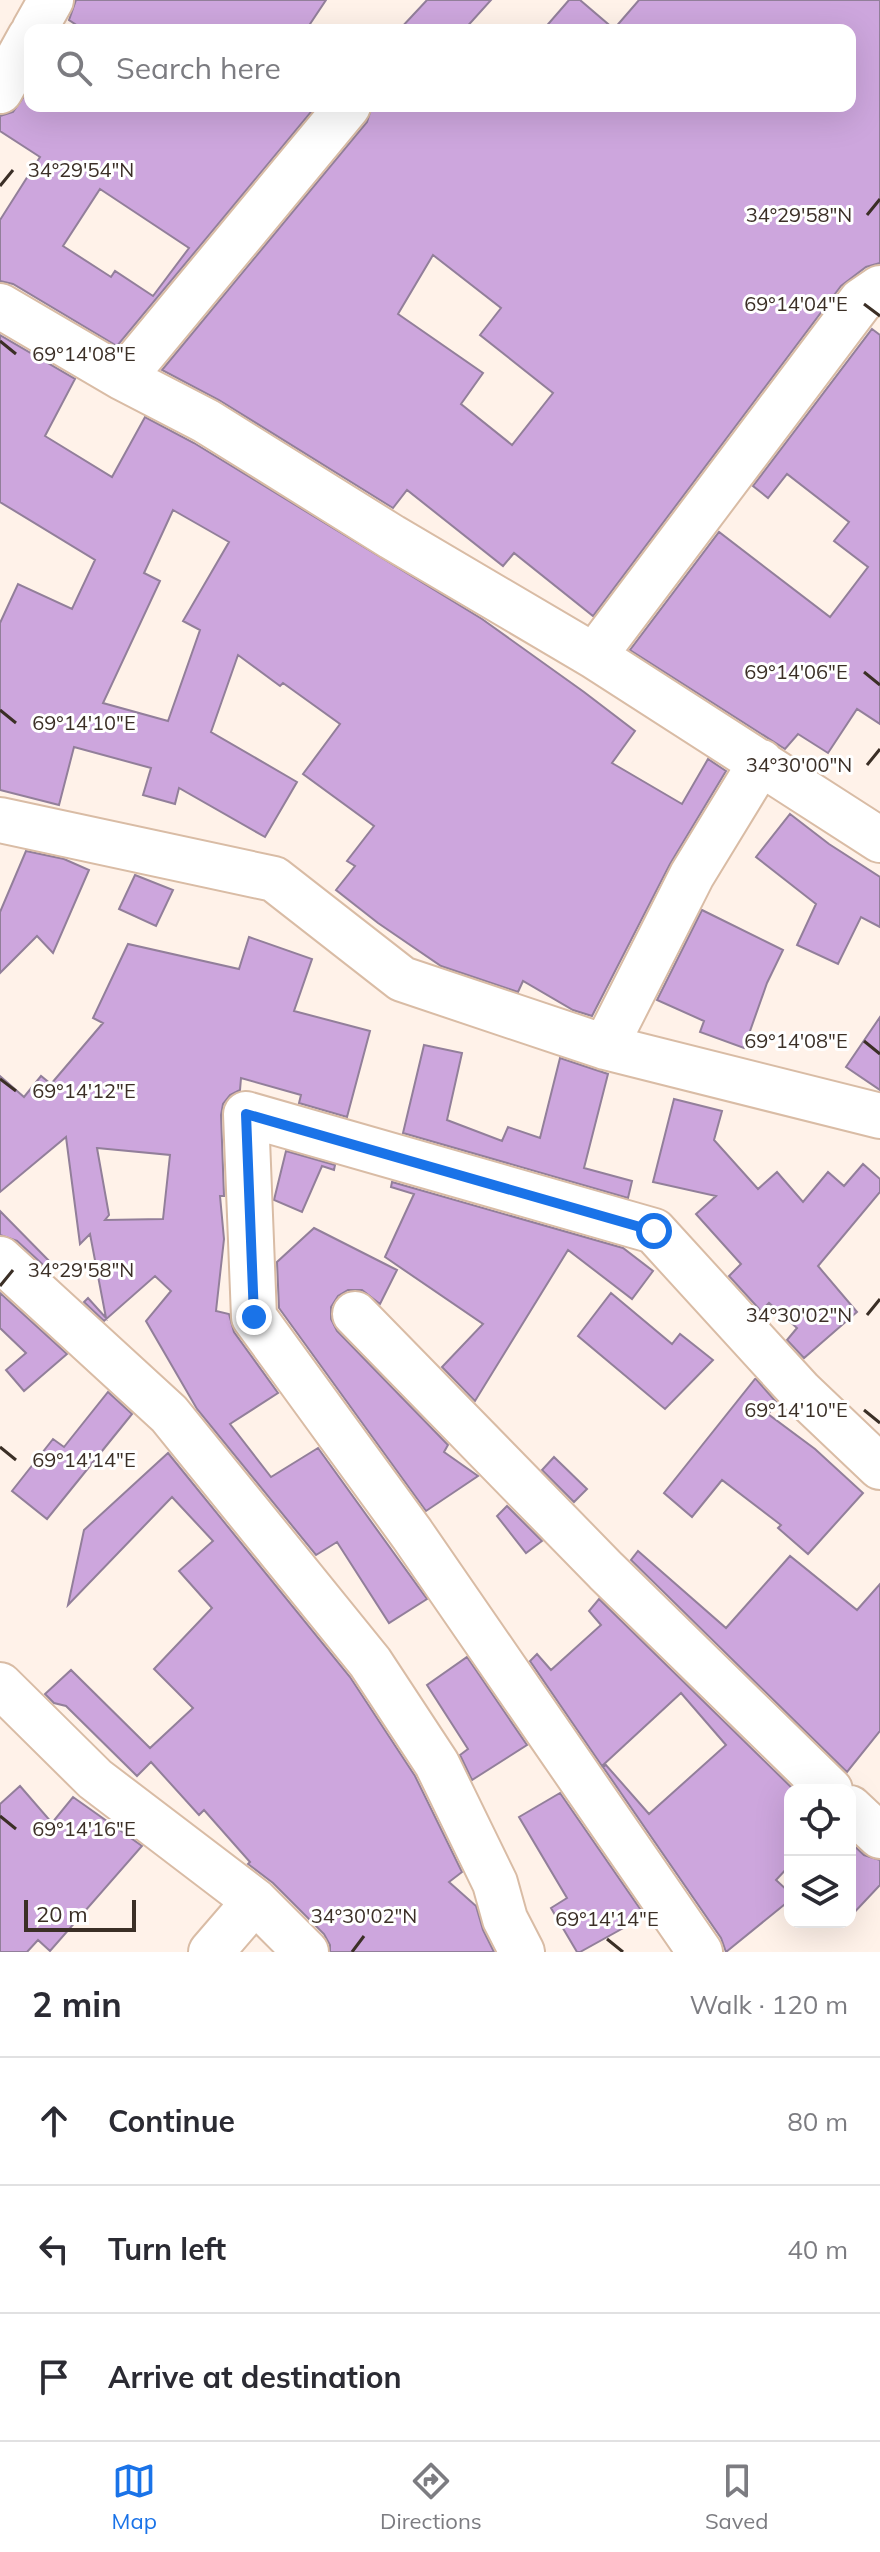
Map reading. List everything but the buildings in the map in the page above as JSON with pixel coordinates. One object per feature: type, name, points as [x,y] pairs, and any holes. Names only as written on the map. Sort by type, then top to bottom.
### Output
[{"type":"street","points":[[36,24],[51,0]]},
{"type":"street","points":[[123,378],[343,112]]},
{"type":"street","points":[[594,656],[861,301],[880,288]]},
{"type":"street","points":[[0,306],[123,378],[206,421],[392,537],[594,656],[880,840]]},
{"type":"street","points":[[605,1047],[692,875],[761,762]]},
{"type":"street","points":[[0,820],[274,879],[402,979],[605,1047],[880,1116]]},
{"type":"street","points":[[700,1952],[421,1546],[254,1317],[246,1114],[654,1231],[801,1392],[880,1467]]},
{"type":"street","points":[[0,1259],[169,1414],[370,1662],[437,1764],[495,1883],[505,1919],[522,1952]]},
{"type":"street","points":[[355,1314],[606,1571],[824,1784]]},
{"type":"street","points":[[0,1685],[95,1779],[255,1901],[306,1952]]},
{"type":"street","points":[[856,1814],[880,1836]]},
{"type":"street","points":[[211,1952],[255,1901]]},
{"type":"route","points":[[254,1317],[246,1114],[654,1231]]}]
